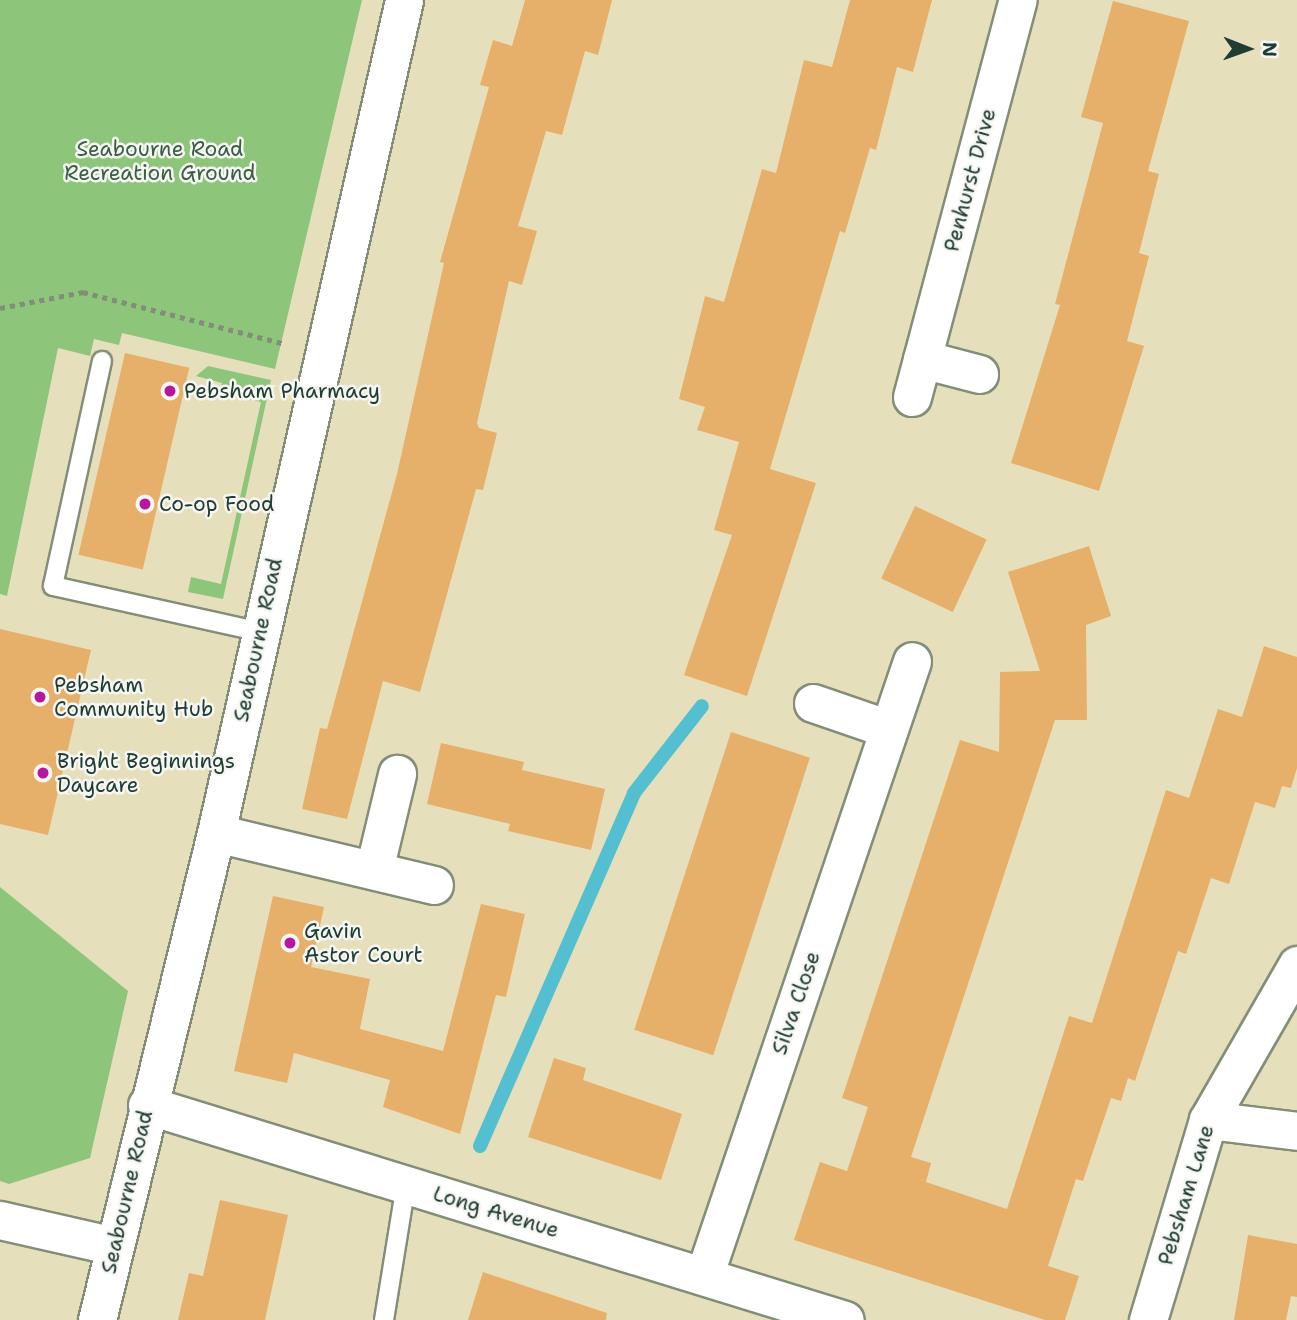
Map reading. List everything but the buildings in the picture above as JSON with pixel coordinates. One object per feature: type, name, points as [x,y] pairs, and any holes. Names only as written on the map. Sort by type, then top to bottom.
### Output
[{"type":"street","name":"Seabourne Road","points":[[97,1320],[147,1105],[216,833],[404,0]]},
{"type":"street","name":"Penhurst Drive","points":[[912,397],[1017,0]]},
{"type":"street","points":[[922,359],[979,374]]},
{"type":"street","name":"Silva Close","points":[[704,1276],[912,661]]},
{"type":"street","points":[[813,703],[889,729]]},
{"type":"street","points":[[374,870],[397,774]]},
{"type":"street","points":[[216,833],[434,885]]},
{"type":"street","name":"Pebsham Lane","points":[[1149,1320],[1208,1120],[1297,965]]},
{"type":"street","name":"Long Avenue","points":[[147,1105],[845,1320]]},
{"type":"street","points":[[1208,1120],[1297,1131]]},
{"type":"street","points":[[0,1220],[114,1246]]},
{"type":"lane","points":[[102,362],[53,586],[260,632]]},
{"type":"lane","points":[[384,1320],[406,1184]]},
{"type":"path","points":[[0,308],[82,292],[322,354]]},
{"type":"green space","name":"Seabourne Road Recreation Ground","points":[[0,0],[362,0],[275,369],[122,333],[119,345],[94,339],[90,356],[58,348],[7,596],[0,594]]},
{"type":"green space","points":[[208,366],[271,380],[223,599],[188,592],[191,577],[221,584],[261,402],[220,392],[222,383],[196,376]]},
{"type":"green space","points":[[0,887],[128,991],[90,1158],[9,1184],[0,1181]]},
{"type":"waterway","points":[[480,1146],[634,793],[702,706]]},
{"type":"place","name":"Pebsham Pharmacy","points":[[170,391]]},
{"type":"place","name":"Co-op Food","points":[[145,504]]},
{"type":"place","name":"Pebsham Community Hub","points":[[40,697]]},
{"type":"place","name":"Bright Beginnings Daycare","points":[[43,773]]},
{"type":"place","name":"Gavin Astor Court","points":[[290,943]]}]
